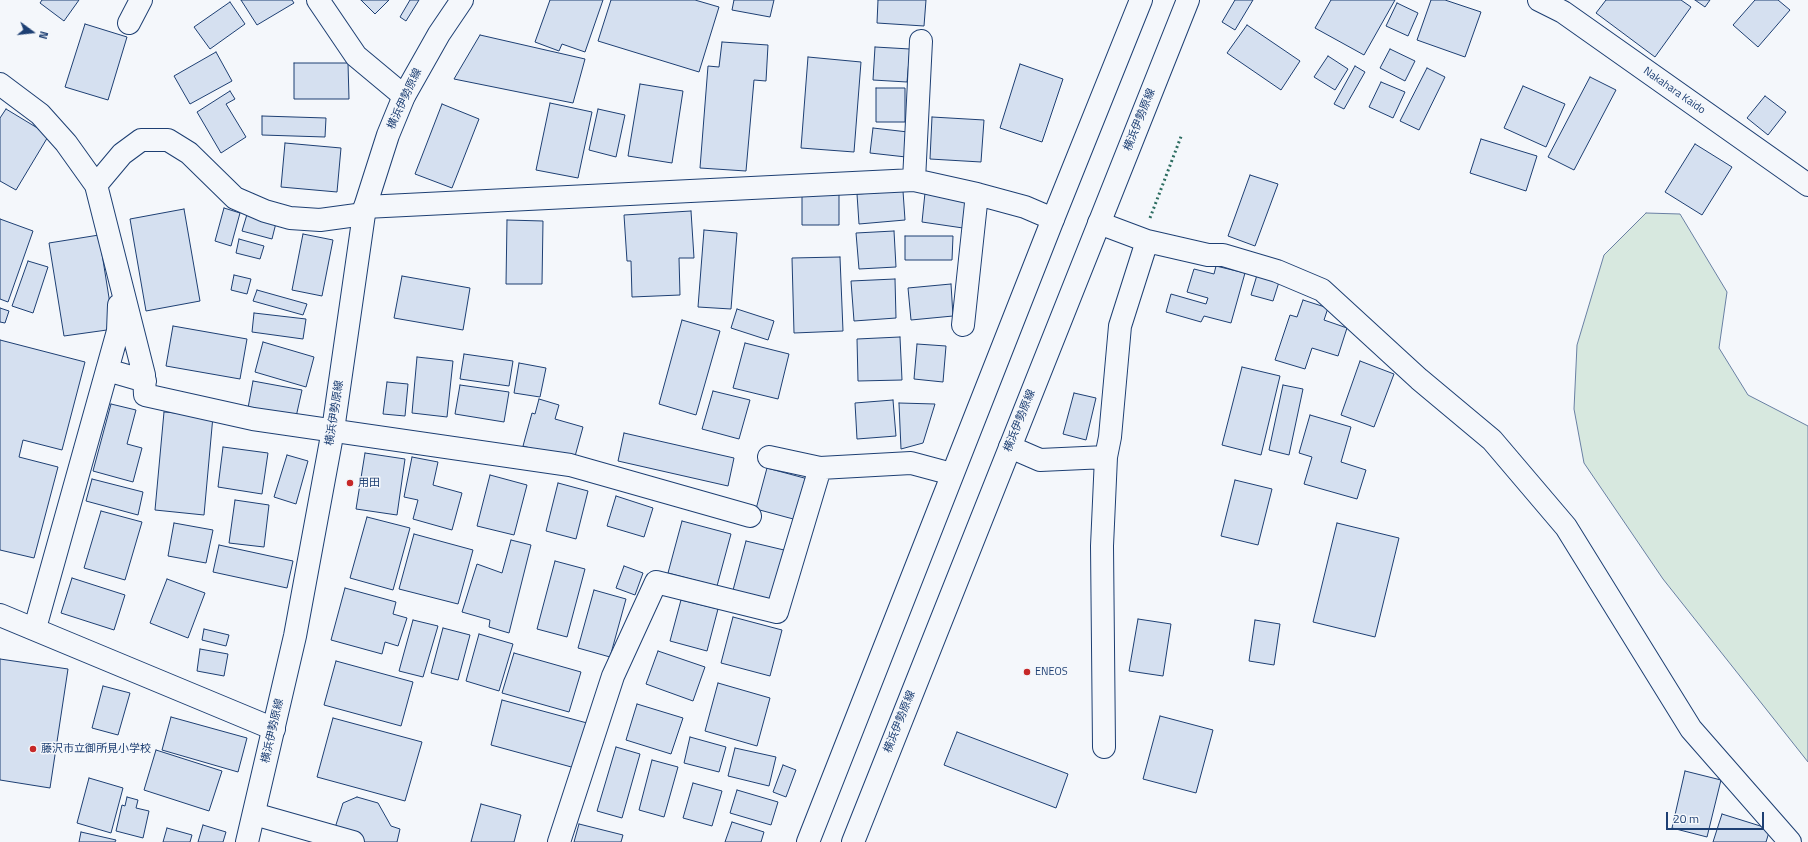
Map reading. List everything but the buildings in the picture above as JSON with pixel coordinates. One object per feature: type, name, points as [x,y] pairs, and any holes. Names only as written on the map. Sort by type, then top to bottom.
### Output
[{"type":"main road","points":[[129,23],[141,0]]},
{"type":"main road","points":[[318,0],[356,56],[404,96]]},
{"type":"main road","name":"横浜伊勢原線","points":[[247,842],[295,636],[333,430],[365,211],[388,135],[404,96],[436,40],[462,0]]},
{"type":"main road","points":[[808,842],[952,474],[1141,0]]},
{"type":"main road","name":"横浜伊勢原線","points":[[853,842],[1188,0]]},
{"type":"main road","name":"Nakahara Kaido","points":[[1539,0],[1567,6],[1808,185]]},
{"type":"main road","points":[[914,180],[921,41]]},
{"type":"main road","points":[[0,84],[40,114],[66,143],[96,185],[111,238],[120,285],[145,381],[145,395],[253,419],[570,466],[750,516]]},
{"type":"main road","points":[[96,185],[122,154],[141,140],[168,140],[189,153],[235,198],[265,211],[290,218],[320,220],[365,211],[914,180],[977,194],[1025,207],[1053,220]]},
{"type":"main road","points":[[963,325],[977,194]]},
{"type":"main road","points":[[1099,223],[1147,241],[1208,255],[1223,256],[1277,271],[1322,290],[1419,379],[1492,440],[1566,527],[1691,729],[1790,842]]},
{"type":"main road","points":[[1104,747],[1102,546],[1106,457],[1110,437],[1120,326],[1147,241]]},
{"type":"main road","points":[[35,628],[118,331],[120,285]]},
{"type":"main road","points":[[107,370],[145,381]]},
{"type":"main road","points":[[1010,447],[1040,460],[1106,457]]},
{"type":"main road","points":[[770,457],[820,468],[911,463],[952,474]]},
{"type":"main road","points":[[559,842],[613,676],[656,582],[777,612],[820,468]]},
{"type":"main road","points":[[0,615],[35,628],[106,660],[274,729]]},
{"type":"main road","points":[[254,814],[353,842]]},
{"type":"shaded area","points":[[1646,213],[1680,214],[1727,292],[1719,348],[1748,395],[1808,426],[1808,762],[1663,579],[1584,463],[1574,409],[1577,345],[1604,255]]},
{"type":"hedge","points":[[1150,218],[1182,134]]},
{"type":"place","name":"用田","points":[[350,483]]},
{"type":"place","name":"ENEOS","points":[[1027,672]]},
{"type":"place","name":"藤沢市立御所見小学校","points":[[33,749]]}]
